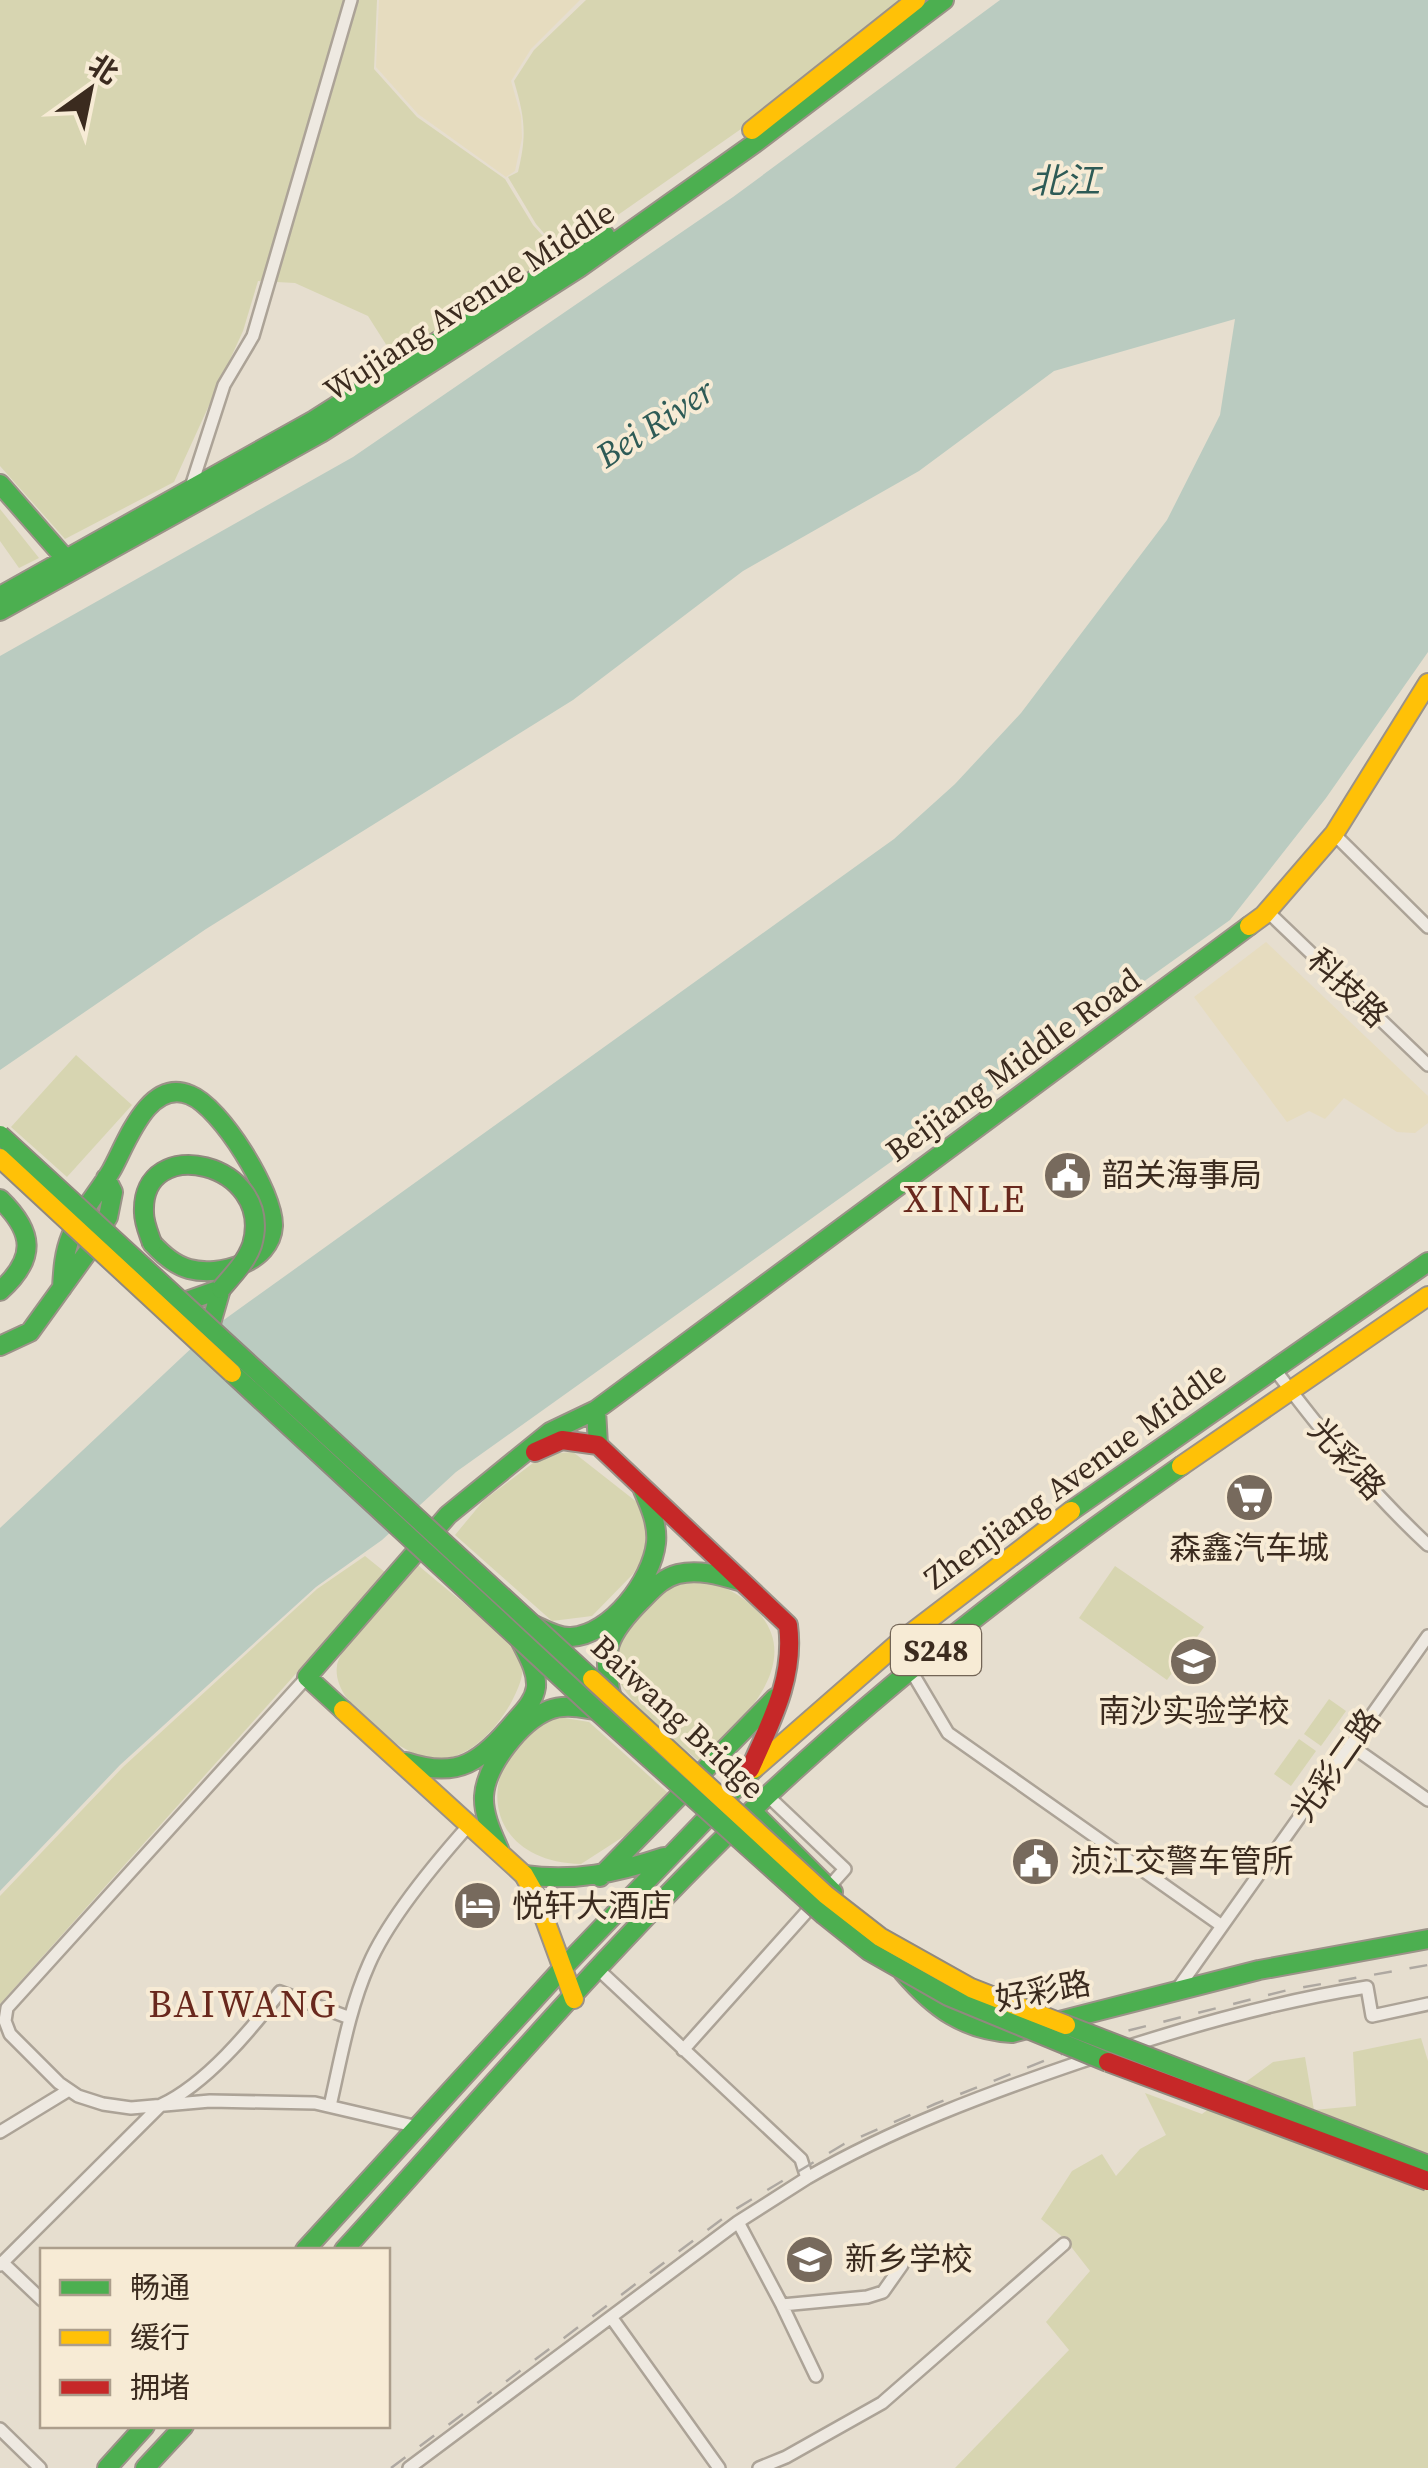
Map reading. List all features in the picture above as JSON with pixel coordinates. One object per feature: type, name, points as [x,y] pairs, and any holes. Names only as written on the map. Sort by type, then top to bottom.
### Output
[{"type":"main road","name":"Wujiang Avenue Middle","points":[[0,611],[65,566],[314,420],[570,259],[747,134],[916,0]]},
{"type":"main road","name":"Wujiang Avenue Middle","points":[[0,596],[321,433],[580,268],[770,132],[944,0]]},
{"type":"main road","points":[[0,484],[65,566]]},
{"type":"main road","points":[[0,497],[65,566]]},
{"type":"main road","name":"Beijiang Middle Road","points":[[512,1463],[559,1426],[596,1410],[1268,911],[1334,834],[1428,684]]},
{"type":"main road","points":[[0,1346],[30,1332],[62,1288],[65,1246],[82,1209],[106,1178],[147,1110],[160,1097],[176,1094],[208,1104],[228,1127],[268,1200],[273,1230],[269,1242],[252,1259],[231,1268],[199,1272],[176,1264],[152,1243],[145,1228],[146,1192],[159,1174],[180,1162],[196,1162],[209,1164],[230,1176],[251,1207],[255,1230],[251,1248],[242,1265],[221,1289],[210,1327]]},
{"type":"main road","name":"Baiwang Bridge","points":[[0,1135],[826,1894],[880,1937],[971,1988],[1428,2165]]},
{"type":"main road","name":"Baiwang Bridge","points":[[0,1158],[596,1710],[824,1915],[869,1950],[948,1996],[1045,2038],[1428,2181]]},
{"type":"main road","points":[[0,1199],[16,1213],[29,1247],[27,1259],[0,1291]]},
{"type":"main road","name":"Zhenjiang Avenue Middle","points":[[562,1970],[748,1774],[926,1621],[1042,1532],[1428,1262]]},
{"type":"main road","points":[[184,1302],[221,1289]]},
{"type":"main road","name":"Zhenjiang Avenue Middle","points":[[574,1999],[752,1811],[910,1670],[1060,1552],[1428,1296]]},
{"type":"main road","points":[[596,1410],[598,1444]]},
{"type":"main road","points":[[574,1999],[537,1898],[524,1876],[307,1677],[448,1515],[512,1463],[562,1440],[598,1444],[788,1624],[788,1662],[748,1774]]},
{"type":"main road","points":[[533,1624],[570,1637],[587,1634],[608,1622],[651,1566],[656,1542],[652,1513],[641,1485]]},
{"type":"main road","points":[[612,1698],[604,1658],[616,1630],[666,1578],[696,1571],[744,1582]]},
{"type":"main road","points":[[501,1854],[490,1828],[484,1793],[488,1762],[536,1692],[533,1668],[520,1640]]},
{"type":"main road","points":[[600,1878],[779,1694]]},
{"type":"main road","points":[[392,1755],[420,1768],[447,1772],[488,1762],[543,1712],[560,1707],[596,1710]]},
{"type":"main road","name":"好彩路","points":[[752,1811],[829,1887],[922,1994],[969,2028],[988,2033],[1012,2033],[1258,1970],[1426,1936]]},
{"type":"main road","points":[[524,1876],[559,1881],[600,1878],[669,1856]]},
{"type":"main road","points":[[596,1932],[617,1952]]},
{"type":"main road","name":"S248","points":[[307,2248],[562,1970]]},
{"type":"main road","name":"S248","points":[[346,2248],[574,1999]]},
{"type":"main road","points":[[418,2127],[438,2148]]},
{"type":"main road","points":[[107,2468],[142,2428]]},
{"type":"main road","points":[[145,2468],[182,2428]]},
{"type":"street","points":[[190,490],[224,385],[253,336],[350,0]]},
{"type":"street","points":[[1334,834],[1428,927]]},
{"type":"street","name":"科技路","points":[[1268,911],[1428,1065]]},
{"type":"street","name":"光彩路","points":[[1273,1367],[1302,1409],[1364,1481],[1428,1545]]},
{"type":"street","name":"光彩二路","points":[[1175,1992],[1428,1636]]},
{"type":"street","points":[[910,1670],[948,1733],[1222,1926]]},
{"type":"street","points":[[307,1677],[7,2008],[5,2021],[10,2034],[69,2090],[103,2104],[131,2108],[228,2101],[330,2106],[418,2127]]},
{"type":"street","points":[[1350,1745],[1428,1800]]},
{"type":"street","points":[[684,2050],[844,1870],[768,1796]]},
{"type":"street","points":[[330,2106],[350,2018],[370,1961],[418,1888],[469,1826]]},
{"type":"street","points":[[600,1971],[801,2159],[807,2178]]},
{"type":"street","points":[[409,2468],[738,2222],[840,2159],[977,2097],[1209,2020],[1293,1999],[1368,1988],[1372,2016],[1428,2004]]},
{"type":"street","points":[[40,2298],[2,2264],[160,2105],[193,2087],[280,1992],[350,2018]]},
{"type":"street","points":[[0,2132],[69,2090]]},
{"type":"street","points":[[738,2222],[816,2376]]},
{"type":"street","points":[[759,2468],[788,2462],[882,2403],[1064,2244]]},
{"type":"street","points":[[782,2305],[867,2298],[884,2292],[902,2265]]},
{"type":"street","points":[[611,2317],[719,2468]]},
{"type":"street","points":[[0,2429],[40,2468]]},
{"type":"shaded area","points":[[0,0],[377,0],[374,69],[417,117],[505,179],[533,225],[560,255],[394,357],[368,316],[295,283],[258,281],[243,331],[174,482],[65,539],[0,466]]},
{"type":"shaded area","points":[[379,0],[580,0],[531,49],[511,81],[521,116],[522,138],[515,171],[506,177],[418,114],[376,67]]},
{"type":"shaded area","points":[[586,0],[905,0],[741,129],[562,254],[536,224],[508,177],[518,172],[524,137],[514,81],[534,50]]},
{"type":"shaded area","points":[[0,509],[39,558],[19,568],[0,541]]},
{"type":"shaded area","points":[[1266,942],[1428,1096],[1428,1123],[1415,1133],[1397,1132],[1344,1098],[1325,1119],[1309,1111],[1287,1122],[1194,997]]},
{"type":"shaded area","points":[[76,1055],[132,1105],[67,1177],[11,1127]]},
{"type":"shaded area","points":[[573,1452],[638,1503],[648,1539],[643,1559],[633,1574],[592,1616],[552,1621],[455,1535],[484,1500],[545,1454]]},
{"type":"shaded area","points":[[365,1556],[386,1573],[0,2004],[0,1896],[123,1767],[317,1589]]},
{"type":"shaded area","points":[[418,1565],[502,1637],[522,1662],[519,1685],[498,1723],[479,1743],[443,1759],[416,1754],[385,1736],[355,1709],[338,1680],[337,1666],[349,1642]]},
{"type":"shaded area","points":[[1115,1566],[1204,1627],[1167,1680],[1079,1618]]},
{"type":"shaded area","points":[[697,1580],[738,1595],[758,1612],[771,1632],[774,1653],[771,1673],[761,1693],[701,1763],[632,1699],[614,1669],[617,1645],[667,1584]]},
{"type":"shaded area","points":[[1329,1699],[1346,1711],[1321,1746],[1304,1734]]},
{"type":"shaded area","points":[[559,1717],[589,1722],[668,1793],[626,1835],[581,1864],[546,1859],[521,1845],[505,1826],[498,1802],[500,1778],[511,1754],[531,1733]]},
{"type":"shaded area","points":[[1299,1739],[1316,1751],[1291,1786],[1274,1774]]},
{"type":"shaded area","points":[[1421,2038],[1428,2061],[1428,2468],[955,2468],[1069,2350],[1046,2322],[1090,2271],[1065,2239],[1041,2219],[1072,2171],[1102,2154],[1116,2176],[1140,2149],[1166,2135],[1145,2093],[1202,2114],[1273,2062],[1305,2057],[1314,2110],[1356,2106],[1353,2052]]},
{"type":"water","name":"北江","points":[[1000,0],[1428,0],[1428,652],[1326,798],[1230,920],[456,1472],[382,1540],[316,1587],[120,1765],[0,1891],[0,1528],[214,1327],[894,839],[955,784],[1021,713],[1167,520],[1220,415],[1235,319],[1054,371],[919,471],[743,571],[573,700],[206,929],[0,1070],[0,656],[353,457],[733,197]]},
{"type":"railway","points":[[391,2468],[734,2210],[844,2144],[1107,2036],[1288,1990],[1428,1965]]},
{"type":"traffic: fast","points":[[0,611],[321,433],[579,268],[755,143],[944,0]]},
{"type":"traffic: fast","points":[[0,596],[314,420],[605,235]]},
{"type":"traffic: fast","points":[[0,484],[71,565]]},
{"type":"traffic: fast","points":[[598,1445],[596,1410],[1249,926]]},
{"type":"traffic: fast","points":[[62,1288],[65,1255],[75,1227],[140,1116],[162,1096],[175,1092],[190,1095],[216,1116],[244,1153],[271,1211],[270,1239],[253,1258],[214,1271],[184,1267],[152,1243]]},
{"type":"traffic: fast","points":[[0,1135],[592,1679]]},
{"type":"traffic: fast","points":[[152,1243],[144,1213],[148,1187],[163,1172],[183,1165],[206,1167],[227,1177],[245,1193],[254,1216],[252,1245],[221,1289]]},
{"type":"traffic: fast","points":[[0,1346],[30,1332],[87,1253],[108,1217],[113,1192],[106,1178]]},
{"type":"traffic: fast","points":[[0,1199],[20,1223],[27,1245],[20,1267],[0,1291]]},
{"type":"traffic: fast","points":[[1071,1511],[1428,1262]]},
{"type":"traffic: fast","points":[[184,1302],[221,1289]]},
{"type":"traffic: fast","points":[[210,1327],[221,1289]]},
{"type":"traffic: fast","points":[[232,1373],[596,1710],[869,1951],[948,1996],[1108,2062]]},
{"type":"traffic: fast","points":[[343,1710],[307,1677],[448,1515],[550,1432],[596,1410]]},
{"type":"traffic: fast","points":[[346,2248],[604,1962],[767,1796],[968,1624],[1181,1466]]},
{"type":"traffic: fast","points":[[534,1625],[561,1636],[586,1634],[601,1627],[627,1603],[647,1573],[656,1543],[655,1523],[643,1490]]},
{"type":"traffic: fast","points":[[612,1698],[607,1656],[614,1634],[653,1589],[667,1578],[686,1573],[708,1573],[739,1581]]},
{"type":"traffic: fast","points":[[406,1762],[441,1769],[455,1767],[480,1756],[503,1735],[528,1705],[536,1687],[534,1669],[521,1642]]},
{"type":"traffic: fast","points":[[600,1877],[775,1698]]},
{"type":"traffic: fast","points":[[499,1849],[486,1816],[484,1796],[498,1758],[527,1724],[549,1710],[596,1710]]},
{"type":"traffic: fast","points":[[307,2248],[561,1970],[754,1769]]},
{"type":"traffic: fast","points":[[752,1811],[833,1892]]},
{"type":"traffic: fast","points":[[524,1875],[595,1875],[664,1857]]},
{"type":"traffic: fast","points":[[903,1972],[951,2015],[979,2027],[1012,2033],[1259,1970],[1428,1939]]},
{"type":"traffic: fast","points":[[1066,2025],[1428,2165]]},
{"type":"traffic: fast","points":[[107,2468],[143,2428]]},
{"type":"traffic: fast","points":[[145,2468],[182,2428]]},
{"type":"traffic: slow","points":[[752,130],[916,0]]},
{"type":"traffic: slow","points":[[1249,926],[1264,915],[1334,834],[1428,683]]},
{"type":"traffic: slow","points":[[0,1158],[232,1373]]},
{"type":"traffic: slow","points":[[1181,1466],[1428,1296]]},
{"type":"traffic: slow","points":[[754,1769],[897,1644],[1071,1511]]},
{"type":"traffic: slow","points":[[592,1679],[826,1895],[880,1937],[971,1988],[1066,2025]]},
{"type":"traffic: slow","points":[[343,1710],[524,1875],[537,1898],[574,1999]]},
{"type":"traffic: jam","points":[[535,1452],[562,1440],[598,1445],[788,1625],[785,1681],[750,1769]]},
{"type":"traffic: jam","points":[[1108,2062],[1428,2181]]},
{"type":"place","name":"韶关海事局","points":[[1067,1175]]},
{"type":"place","name":"森鑫汽车城","points":[[1249,1498]]},
{"type":"place","name":"南沙实验学校","points":[[1194,1661]]},
{"type":"place","name":"浈江交警车管所","points":[[1035,1861]]},
{"type":"place","name":"悦轩大酒店","points":[[477,1906]]},
{"type":"place","name":"新乡学校","points":[[810,2259]]},
{"type":"district","name":"XINLE","points":[[965,1199]]},
{"type":"district","name":"BAIWANG","points":[[243,2004]]},
{"type":"water label","name":"Bei River","points":[[655,423]]}]
